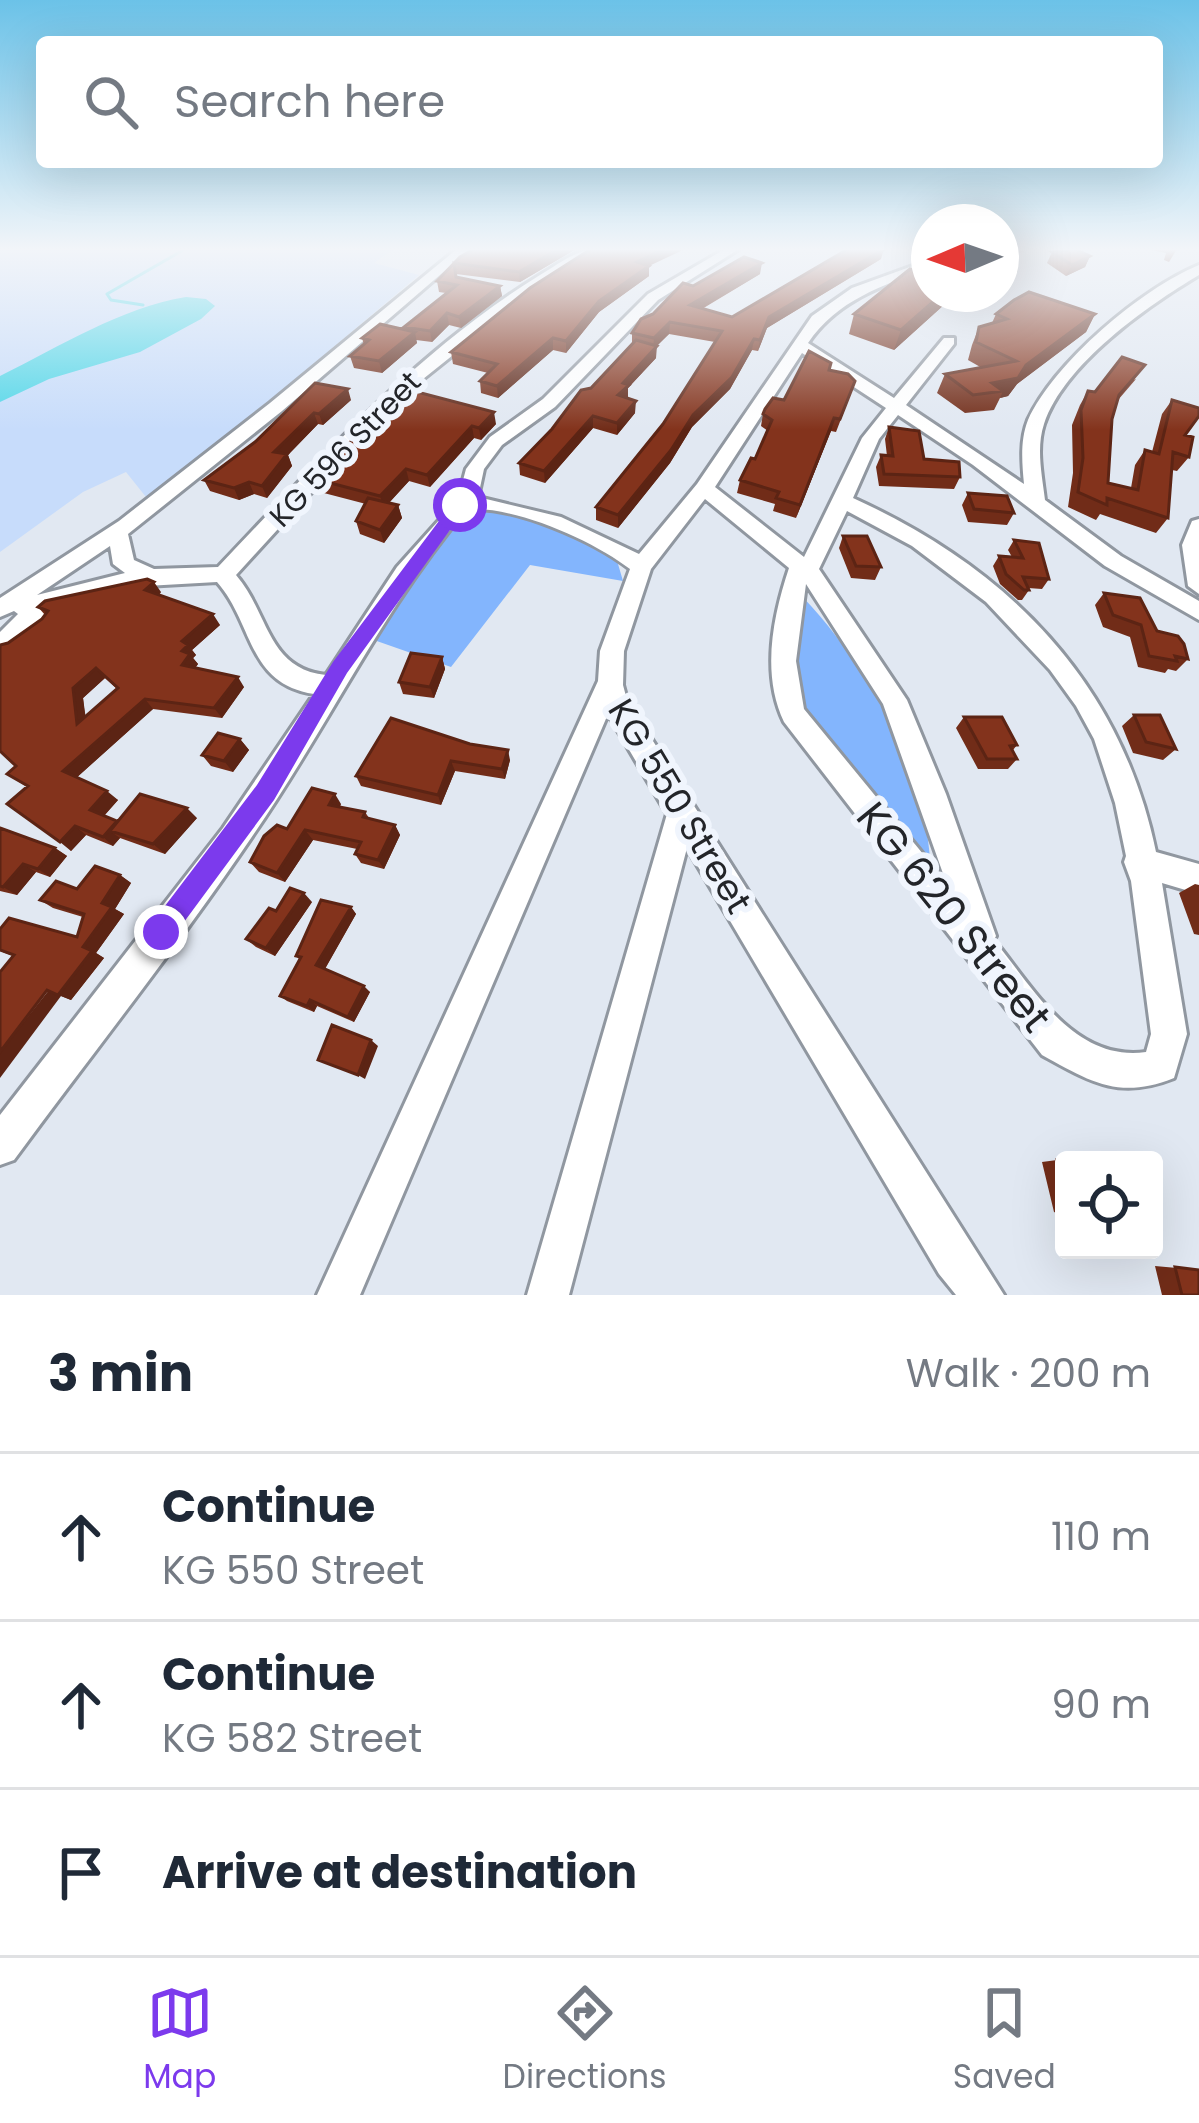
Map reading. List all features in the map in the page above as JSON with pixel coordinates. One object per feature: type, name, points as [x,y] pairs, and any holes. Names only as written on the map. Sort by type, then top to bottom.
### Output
[{"type":"street","points":[[0,612],[123,531],[392,309]]},
{"type":"street","name":"KG 596 Street","points":[[223,575],[401,387],[491,309]]},
{"type":"street","points":[[0,1146],[266,792],[426,546],[466,502],[483,456],[496,441],[527,423],[641,309]]},
{"type":"street","points":[[466,502],[506,506],[615,547],[640,567],[704,488],[798,343],[831,309]]},
{"type":"street","points":[[1035,503],[1031,457],[1036,422],[1058,385],[1142,309]]},
{"type":"street","name":"KG 620 Street","points":[[949,340],[872,438],[811,564],[803,566],[790,604],[784,695],[793,713],[1055,1042],[1106,1070],[1141,1074],[1161,1065],[1169,1034],[1139,862]]},
{"type":"street","points":[[798,343],[895,405],[1143,580],[1199,612]]},
{"type":"street","points":[[401,387],[424,393]]},
{"type":"street","points":[[490,412],[527,423]]},
{"type":"street","points":[[704,488],[803,566],[894,700],[985,950]]},
{"type":"street","points":[[842,501],[906,530],[1013,616],[1067,674],[1107,737],[1129,806],[1139,862],[1199,879]]},
{"type":"street","points":[[123,531],[124,564],[150,577]]},
{"type":"street","points":[[83,587],[123,531]]},
{"type":"street","points":[[1197,539],[1199,586]]},
{"type":"street","points":[[78,560],[77,578],[83,587]]},
{"type":"street","name":"KG 550 Street","points":[[640,567],[608,660],[608,685],[954,1259],[983,1295]]},
{"type":"street","points":[[0,612],[83,587],[150,577],[223,575],[236,586],[280,668],[295,681],[331,686]]},
{"type":"street","points":[[0,647],[45,601]]},
{"type":"street","points":[[338,1295],[608,685]]},
{"type":"street","points":[[548,1295],[682,813]]},
{"type":"shaded area","points":[[0,309],[378,309],[150,502],[126,472],[83,492],[0,552]]},
{"type":"shaded area","points":[[141,309],[211,309],[140,352],[49,379],[0,402],[0,376]]},
{"type":"shaded area","points":[[482,497],[613,547],[623,581],[530,565],[451,667],[371,639],[384,625],[379,605],[458,502]]},
{"type":"shaded area","points":[[796,590],[853,658],[901,741],[923,806],[934,887],[782,692]]},
{"type":"building","points":[[426,309],[469,309],[459,317],[447,313],[430,331],[404,327]]},
{"type":"building","points":[[504,309],[592,309],[566,341],[553,338],[497,386],[480,381],[497,364],[451,352]]},
{"type":"building","points":[[657,309],[706,309],[732,317],[745,309],[782,309],[769,317],[760,340],[754,339],[732,377],[693,415],[618,515],[596,507],[663,424],[722,331],[670,322],[654,338],[632,333],[641,319]]},
{"type":"building","points":[[860,309],[922,312],[901,330],[854,314]]},
{"type":"building","points":[[1081,309],[1095,314],[1026,365],[1018,378],[992,383],[1003,391],[973,395],[945,374],[1016,361],[976,342],[979,327],[1007,319],[996,314]]},
{"type":"building","points":[[380,324],[415,332],[379,361],[350,356],[369,340],[362,338]]},
{"type":"building","points":[[636,340],[657,346],[623,383],[629,385],[618,395],[636,401],[617,423],[593,416],[544,471],[519,463],[581,390],[591,388]]},
{"type":"building","points":[[809,351],[831,363],[829,370],[848,374],[855,381],[840,419],[834,418],[800,505],[776,498],[779,492],[740,480],[772,420],[763,414],[765,409],[773,398],[784,400]]},
{"type":"building","points":[[1122,357],[1145,365],[1119,395],[1112,419],[1108,483],[1138,490],[1145,450],[1159,454],[1172,400],[1199,408],[1199,416],[1185,435],[1193,437],[1189,457],[1173,452],[1168,518],[1107,498],[1107,505],[1078,492],[1083,458],[1081,410],[1088,391],[1095,392]]},
{"type":"building","points":[[315,383],[348,389],[319,414],[314,413],[274,452],[287,454],[262,486],[249,482],[234,488],[204,480],[255,442]]},
{"type":"building","points":[[402,388],[494,412],[479,428],[472,426],[427,475],[406,469],[380,496],[315,479]]},
{"type":"building","points":[[889,427],[919,431],[924,459],[959,462],[960,477],[884,474],[881,455],[893,456]]},
{"type":"building","points":[[968,493],[1007,496],[1014,513],[974,509]]},
{"type":"building","points":[[368,498],[398,505],[380,530],[356,521]]},
{"type":"building","points":[[843,536],[867,536],[881,567],[856,566]]},
{"type":"building","points":[[1014,540],[1039,543],[1049,579],[1023,577],[1029,590],[1024,590],[1006,574],[999,556],[1023,558]]},
{"type":"building","points":[[147,579],[154,582],[145,590],[213,614],[182,641],[188,645],[182,651],[190,654],[182,665],[238,677],[214,708],[145,699],[63,771],[107,791],[90,810],[117,821],[103,837],[75,826],[60,842],[7,804],[28,786],[7,774],[16,766],[0,751],[0,645],[42,619],[48,611],[38,607],[45,601]],"holes":[[[96,668],[118,688],[77,724],[73,688]]]},
{"type":"building","points":[[1104,593],[1140,598],[1157,631],[1178,636],[1188,659],[1149,656],[1141,625],[1113,615]]},
{"type":"building","points":[[411,653],[442,657],[430,687],[399,682]]},
{"type":"building","points":[[1134,715],[1160,715],[1176,749],[1146,742]]},
{"type":"building","points":[[964,717],[1002,717],[1017,745],[1010,746],[1017,759],[987,759]]},
{"type":"building","points":[[391,718],[470,744],[508,750],[502,769],[451,761],[438,795],[356,776]]},
{"type":"building","points":[[218,733],[240,739],[224,761],[202,755]]},
{"type":"building","points":[[312,788],[335,794],[329,805],[365,812],[363,817],[395,825],[378,860],[355,854],[361,842],[305,830],[277,873],[250,862],[264,836],[277,825],[287,829]]},
{"type":"building","points":[[140,794],[187,808],[153,844],[110,831]]},
{"type":"building","points":[[0,828],[55,848],[38,869],[23,864],[3,887],[0,886]]},
{"type":"building","points":[[95,866],[120,875],[102,903],[112,907],[83,947],[92,951],[58,995],[47,990],[0,1052],[0,972],[14,955],[0,950],[0,929],[9,918],[77,937],[84,914],[40,900],[56,881],[77,889]]},
{"type":"building","points":[[290,888],[304,893],[266,948],[246,939],[269,908],[276,911]]},
{"type":"building","points":[[321,900],[351,907],[316,965],[364,986],[348,1017],[310,1000],[307,1006],[280,996],[301,957],[296,956]]},
{"type":"building","points":[[332,1025],[371,1040],[358,1075],[318,1060]]},
{"type":"building","points":[[1175,1267],[1199,1270],[1199,1295],[1182,1295]]},
{"type":"route","points":[[161,932],[266,792],[340,667],[460,505]]}]
